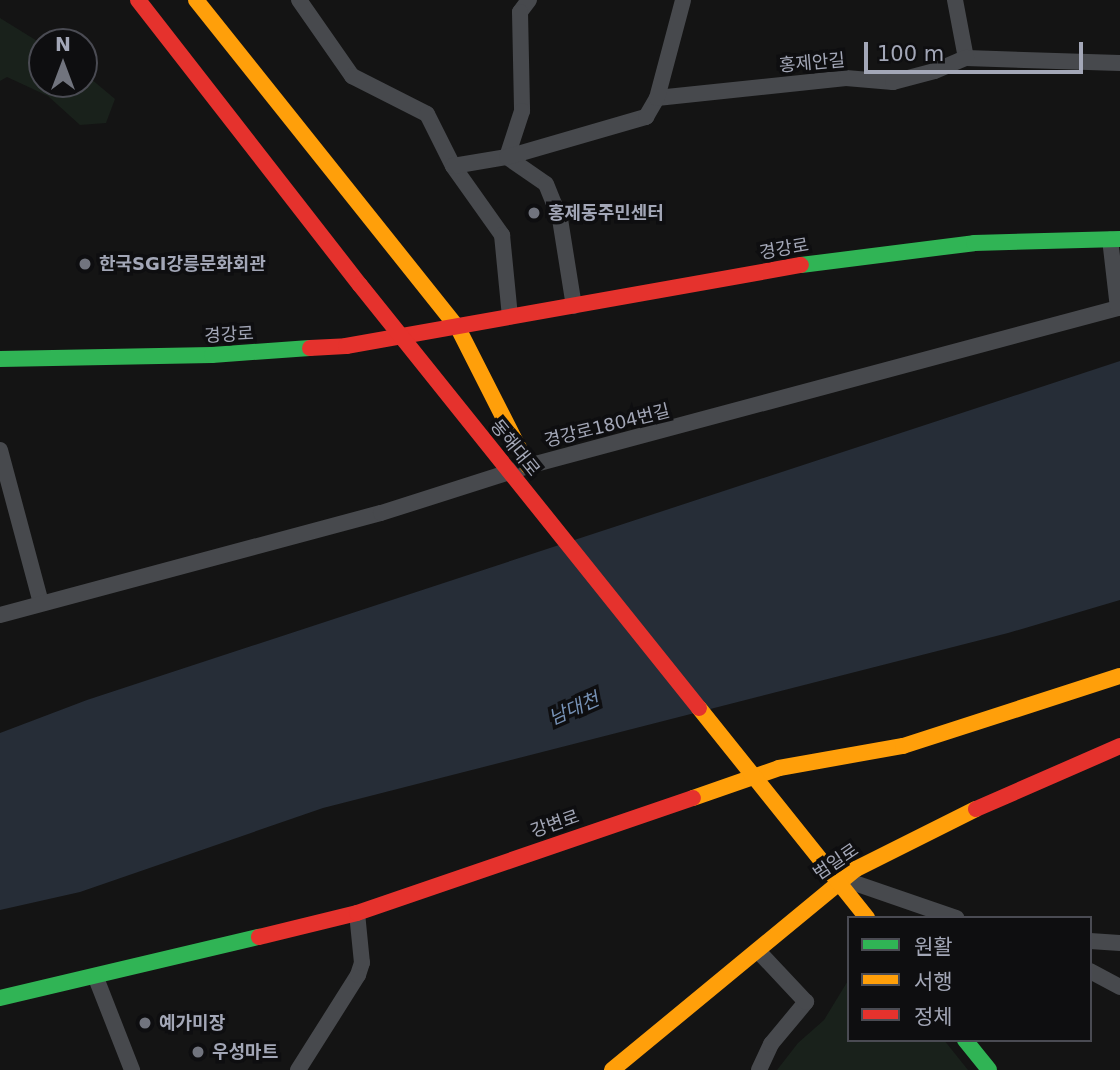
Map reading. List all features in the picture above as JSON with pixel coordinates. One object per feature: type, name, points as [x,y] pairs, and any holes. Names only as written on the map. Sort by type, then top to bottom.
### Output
[{"type":"street","name":"동해대로","points":[[138,0],[360,285],[865,916]]},
{"type":"street","points":[[196,0],[458,328],[528,466]]},
{"type":"street","points":[[299,0],[352,76],[427,114],[453,166],[502,235],[510,317]]},
{"type":"street","points":[[507,157],[522,111],[520,12],[529,0]]},
{"type":"street","points":[[453,166],[507,157],[646,117],[657,98],[683,0]]},
{"type":"street","points":[[955,0],[966,58],[1120,64]]},
{"type":"street","name":"홍제안길","points":[[657,98],[846,78],[893,82],[935,71],[966,58]]},
{"type":"street","points":[[507,157],[546,184],[560,219],[574,306]]},
{"type":"street","name":"경강로","points":[[0,359],[239,354],[346,346],[832,260],[974,243],[1115,239]]},
{"type":"street","name":"경강로1804번길","points":[[0,615],[382,513],[528,466],[1118,308],[1115,239]]},
{"type":"street","points":[[0,450],[41,603]]},
{"type":"street","name":"강변로","points":[[0,998],[96,978],[357,913],[779,768],[903,746],[1120,676]]},
{"type":"street","name":"범일로","points":[[612,1070],[759,952],[842,879],[939,825],[1120,746]]},
{"type":"street","points":[[842,879],[950,916]]},
{"type":"street","points":[[298,1070],[358,975],[362,963],[357,913]]},
{"type":"street","points":[[1092,941],[1120,943]]},
{"type":"street","points":[[758,1070],[771,1044],[806,1002],[759,952]]},
{"type":"street","points":[[1092,972],[1120,987]]},
{"type":"street","points":[[96,978],[132,1070]]},
{"type":"street","points":[[967,1042],[989,1070]]},
{"type":"shaded area","points":[[0,18],[28,35],[28,87],[7,77],[0,81]]},
{"type":"shaded area","points":[[98,85],[115,99],[106,123],[80,125],[50,98],[98,98]]},
{"type":"shaded area","points":[[847,982],[847,1042],[946,1042],[968,1070],[777,1070],[798,1043],[824,1020]]},
{"type":"water","name":"남대천","points":[[1120,361],[1120,600],[1008,633],[323,808],[80,892],[0,910],[0,733],[87,700]]},
{"type":"traffic: fast","points":[[801,265],[974,243],[1120,239]]},
{"type":"traffic: fast","points":[[0,359],[212,355],[310,348]]},
{"type":"traffic: fast","points":[[0,998],[259,937]]},
{"type":"traffic: fast","points":[[967,1042],[989,1070]]},
{"type":"traffic: slow","points":[[196,0],[458,328],[528,466]]},
{"type":"traffic: slow","points":[[693,798],[779,768],[903,746],[1120,676]]},
{"type":"traffic: slow","points":[[699,708],[865,916]]},
{"type":"traffic: slow","points":[[612,1070],[856,869],[976,809]]},
{"type":"traffic: jam","points":[[138,0],[360,285]]},
{"type":"traffic: jam","points":[[310,348],[346,346],[801,265]]},
{"type":"traffic: jam","points":[[360,285],[699,708]]},
{"type":"traffic: jam","points":[[976,809],[1120,746]]},
{"type":"traffic: jam","points":[[259,937],[357,913],[693,798]]},
{"type":"place","name":"홍제동주민센터","points":[[534,213]]},
{"type":"place","name":"한국SGI강릉문화회관","points":[[85,264]]},
{"type":"place","name":"예가미장","points":[[145,1023]]},
{"type":"place","name":"우성마트","points":[[198,1052]]}]
